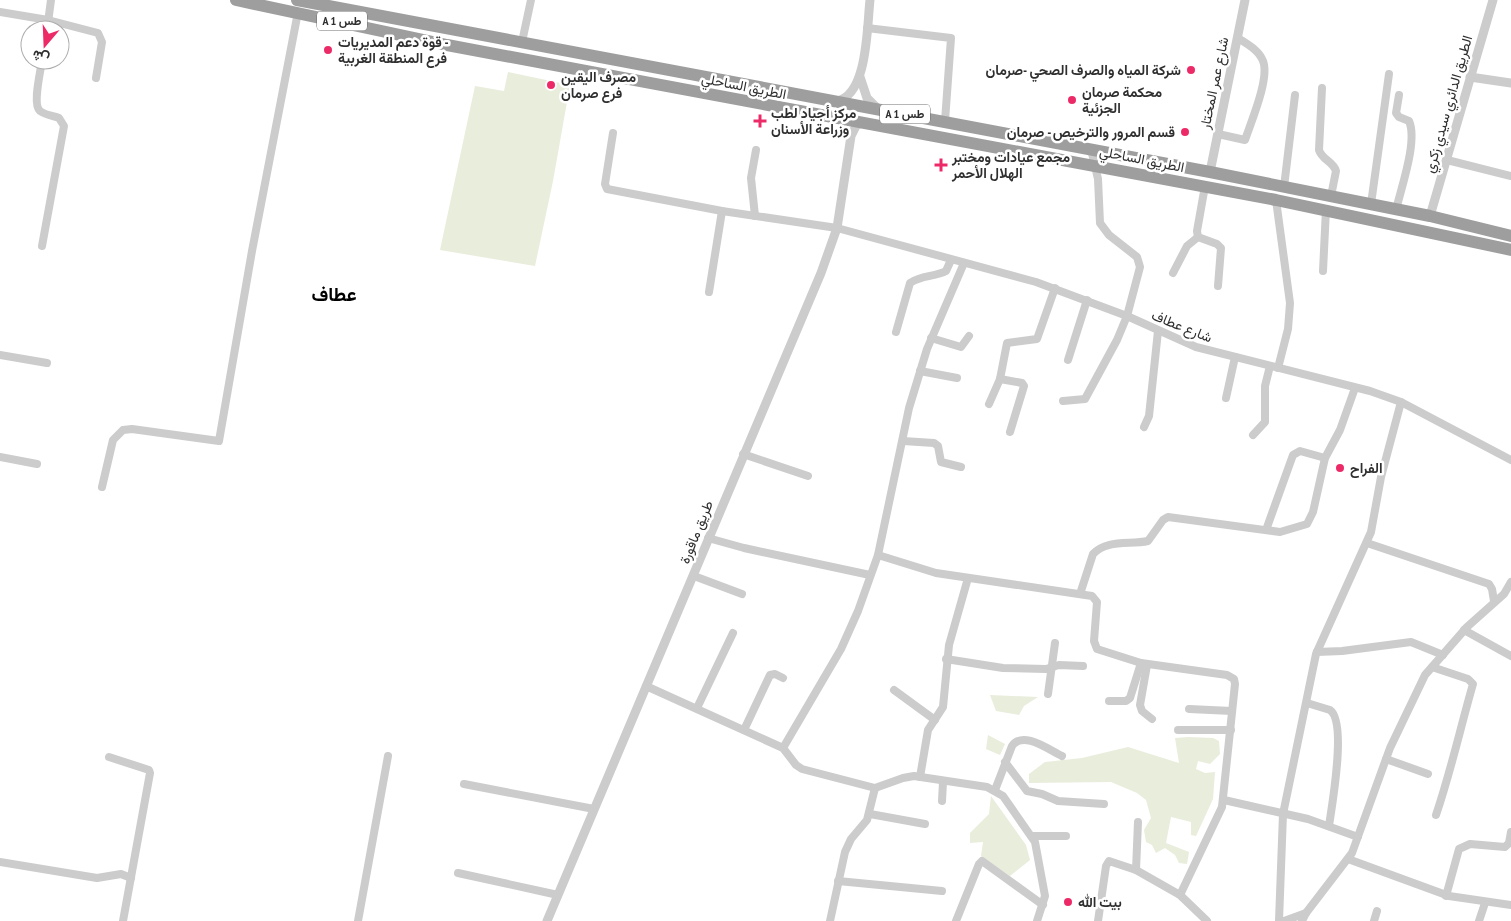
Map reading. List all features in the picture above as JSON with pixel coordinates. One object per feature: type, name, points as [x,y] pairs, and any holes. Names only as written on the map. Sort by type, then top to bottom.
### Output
[{"type":"highway","name":"الطريق الساحلي","points":[[236,0],[297,6],[448,28],[1210,172],[1430,216],[1511,236]]},
{"type":"highway","name":"الطريق الساحلي","points":[[297,6],[446,45],[1326,209],[1511,250]]},
{"type":"highway","points":[[446,45],[448,28]]},
{"type":"street","points":[[0,12],[48,20],[51,0]]},
{"type":"street","points":[[522,42],[531,0]]},
{"type":"street","points":[[833,101],[844,99],[848,96],[860,77],[870,0]]},
{"type":"street","name":"شارع عمر المختار","points":[[1210,172],[1245,0]]},
{"type":"street","name":"الطريق الدائري سيدي زكري","points":[[1430,216],[1493,0]]},
{"type":"street","points":[[102,487],[113,440],[123,430],[132,429],[220,441],[252,251],[297,6]]},
{"type":"street","points":[[70,26],[98,33],[102,42],[96,78]]},
{"type":"street","points":[[867,28],[951,38],[945,121]]},
{"type":"street","points":[[1218,134],[1246,140],[1264,81],[1263,60],[1255,50],[1238,38]]},
{"type":"street","points":[[41,70],[36,101],[38,108],[41,112],[59,118],[64,126],[42,246]]},
{"type":"street","points":[[1371,204],[1389,74]]},
{"type":"street","points":[[860,77],[867,98],[877,108]]},
{"type":"street","points":[[1470,78],[1511,83]]},
{"type":"street","points":[[1322,88],[1319,150],[1322,158],[1336,170],[1331,196]]},
{"type":"street","points":[[1284,187],[1295,95]]},
{"type":"street","points":[[1396,210],[1407,162],[1411,130],[1409,121],[1396,114],[1399,96]]},
{"type":"street","name":"طريق ماقورة","points":[[838,119],[847,128],[849,148]]},
{"type":"street","name":"طريق ماقورة","points":[[547,921],[821,273],[837,228],[853,130],[861,123]]},
{"type":"street","name":"شارع عطاف","points":[[613,133],[605,184],[607,189],[722,211],[837,228],[1055,288],[1127,316],[1196,347],[1401,402],[1511,460]]},
{"type":"street","points":[[1063,401],[1084,400],[1109,357],[1127,316],[1140,262],[1133,253],[1103,230],[1100,223],[1098,179],[1091,149]]},
{"type":"street","points":[[755,216],[751,178],[756,150]]},
{"type":"street","points":[[1446,160],[1511,176]]},
{"type":"street","points":[[1198,237],[1197,231],[1205,186]]},
{"type":"street","points":[[1253,435],[1266,422],[1265,386],[1288,329],[1290,303],[1276,200]]},
{"type":"street","points":[[1323,271],[1326,209]]},
{"type":"street","points":[[709,292],[722,211]]},
{"type":"street","points":[[1173,273],[1187,246],[1198,237]]},
{"type":"street","points":[[1198,237],[1217,244],[1221,248],[1218,286]]},
{"type":"street","points":[[896,332],[910,283],[915,279],[938,276],[946,271],[950,260]]},
{"type":"street","points":[[783,748],[841,649],[878,555],[920,371],[931,338],[964,263]]},
{"type":"street","points":[[989,404],[1000,379],[1008,343],[1037,339],[1055,288]]},
{"type":"street","points":[[1068,360],[1087,300]]},
{"type":"street","points":[[1144,427],[1149,416],[1158,331]]},
{"type":"street","points":[[931,338],[960,347],[969,336]]},
{"type":"street","points":[[0,355],[47,363]]},
{"type":"street","points":[[1226,398],[1235,357]]},
{"type":"street","points":[[920,371],[957,378]]},
{"type":"street","points":[[1000,379],[1024,386],[1010,432]]},
{"type":"street","points":[[1080,594],[1093,554],[1096,551],[1109,544],[1148,541],[1168,518],[1287,531],[1302,527],[1310,521],[1325,458],[1340,430],[1354,388]]},
{"type":"street","points":[[1279,921],[1283,814],[1317,652],[1367,543],[1374,523],[1381,476],[1401,402]]},
{"type":"street","points":[[903,441],[934,444],[938,446],[941,462],[962,467]]},
{"type":"street","points":[[1266,530],[1293,455],[1300,451],[1325,458]]},
{"type":"street","points":[[743,454],[808,476]]},
{"type":"street","points":[[0,457],[37,464]]},
{"type":"street","points":[[708,538],[744,548],[870,575]]},
{"type":"street","points":[[1367,543],[1489,584],[1494,601]]},
{"type":"street","points":[[878,555],[928,572],[1094,597],[1097,602],[1094,641],[1096,649],[1144,664],[1230,676],[1235,684],[1224,800],[1211,832],[1180,895]]},
{"type":"street","points":[[694,576],[742,594]]},
{"type":"street","points":[[920,777],[928,730],[943,707],[946,659],[955,618],[968,578]]},
{"type":"street","points":[[1302,921],[1306,913],[1348,859],[1358,838],[1386,759],[1413,696],[1432,667],[1464,630],[1504,594],[1511,582]]},
{"type":"street","points":[[1464,630],[1511,656]]},
{"type":"street","points":[[697,708],[733,633]]},
{"type":"street","points":[[1317,652],[1342,651],[1411,642],[1443,655]]},
{"type":"street","points":[[1048,694],[1055,643]]},
{"type":"street","points":[[946,659],[1003,668],[1052,668],[1059,665],[1083,666]]},
{"type":"street","points":[[1109,702],[1126,701],[1130,698],[1144,664]]},
{"type":"street","points":[[1144,664],[1140,705],[1142,711],[1152,719]]},
{"type":"street","points":[[1432,667],[1468,679],[1472,684],[1454,760],[1436,815]]},
{"type":"street","points":[[744,730],[770,675],[776,674],[783,678]]},
{"type":"street","points":[[646,686],[783,748],[799,767],[875,788],[903,778],[920,777],[995,790],[1003,796],[1032,836],[1036,846],[1045,893],[1037,921]]},
{"type":"street","points":[[894,690],[935,720]]},
{"type":"street","points":[[1307,704],[1330,710],[1337,721],[1336,777],[1329,826]]},
{"type":"street","points":[[1189,709],[1232,712]]},
{"type":"street","points":[[1178,730],[1231,730]]},
{"type":"street","points":[[995,790],[1013,743],[1023,739],[1062,756]]},
{"type":"street","points":[[358,921],[388,756]]},
{"type":"street","points":[[109,757],[149,770],[150,774],[123,921]]},
{"type":"street","points":[[1386,759],[1428,774]]},
{"type":"street","points":[[1005,762],[1027,791],[1042,794],[1054,800],[1104,804]]},
{"type":"street","points":[[942,802],[943,782]]},
{"type":"street","points":[[464,784],[594,809]]},
{"type":"street","points":[[830,921],[848,845],[870,814],[875,788]]},
{"type":"street","points":[[1224,800],[1329,826],[1358,838]]},
{"type":"street","points":[[870,814],[925,824]]},
{"type":"street","points":[[1136,870],[1138,822]]},
{"type":"street","points":[[1446,896],[1458,849],[1470,844],[1505,847],[1509,843],[1511,832]]},
{"type":"street","points":[[1032,836],[1066,836]]},
{"type":"street","points":[[1348,859],[1446,896],[1485,903],[1511,905]]},
{"type":"street","points":[[0,862],[97,878],[121,874],[131,878]]},
{"type":"street","points":[[956,921],[982,862],[1043,905]]},
{"type":"street","points":[[1098,921],[1108,863],[1114,862],[1136,870],[1180,895],[1207,921]]},
{"type":"street","points":[[458,873],[558,895]]},
{"type":"street","points":[[838,881],[942,891]]},
{"type":"street","points":[[1479,921],[1485,903]]},
{"type":"street","points":[[1374,921],[1377,911]]},
{"type":"street","points":[[1284,921],[1306,913]]},
{"type":"green space","points":[[508,72],[570,85],[553,181],[535,266],[440,250],[475,86],[504,91]]},
{"type":"green space","points":[[990,695],[1038,697],[1024,706],[1019,715],[996,711]]},
{"type":"green space","points":[[988,735],[1005,744],[1000,755],[986,749]]},
{"type":"green space","points":[[1175,738],[1213,738],[1219,741],[1220,754],[1210,764],[1198,761],[1196,769],[1205,773],[1215,772],[1213,799],[1196,836],[1191,835],[1191,822],[1171,817],[1166,843],[1189,852],[1187,864],[1179,863],[1175,855],[1165,848],[1156,853],[1152,845],[1146,842],[1144,830],[1151,818],[1146,800],[1137,793],[1111,782],[1029,783],[1029,774],[1045,762],[1082,758],[1128,747],[1179,763]]},
{"type":"green space","points":[[991,796],[1026,845],[1030,860],[1010,876],[981,856],[983,842],[970,843],[970,833],[989,814]]},
{"type":"place","name":"قوة دعم المديريات - فرع المنطقة الغربية","points":[[328,50]]},
{"type":"place","name":"شركة المياه والصرف الصحي -صرمان","points":[[1191,70]]},
{"type":"place","name":"مصرف اليقين فرع صرمان","points":[[551,85]]},
{"type":"place","name":"محكمة صرمان الجزئية","points":[[1072,100]]},
{"type":"place","name":"مركز أجياد لطب وزراعة الأسنان","points":[[760,121]]},
{"type":"place","name":"قسم المرور والترخيص - صرمان","points":[[1185,132]]},
{"type":"place","name":"مجمع عيادات ومختبر الهلال الأحمر","points":[[941,165]]},
{"type":"place","name":"الفراح","points":[[1340,468]]},
{"type":"place","name":"بيت الله","points":[[1068,902]]},
{"type":"district","name":"عطاف","points":[[334,294]]}]
